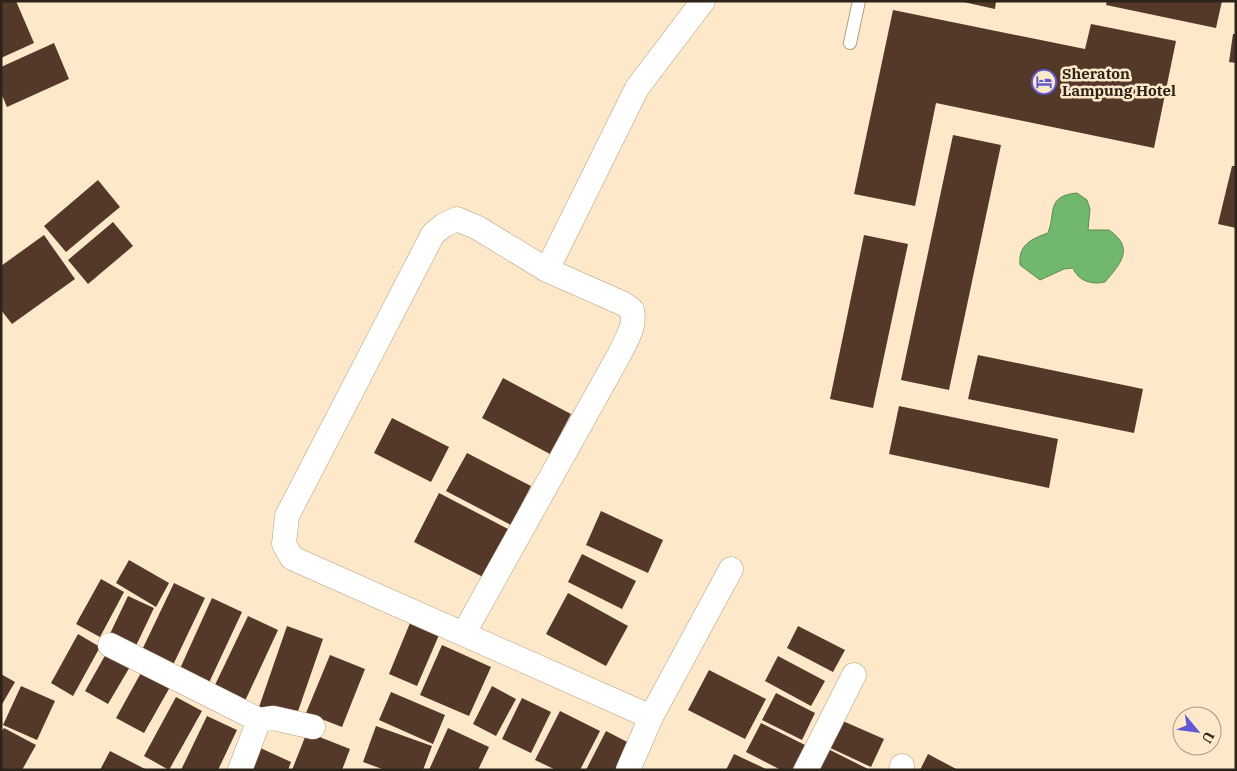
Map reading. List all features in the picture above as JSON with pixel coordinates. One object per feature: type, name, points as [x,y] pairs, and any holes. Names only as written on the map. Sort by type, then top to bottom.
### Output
[{"type":"street","points":[[546,270],[637,88],[703,1]]},
{"type":"street","points":[[464,633],[633,326],[632,310],[624,304],[546,270],[478,228],[457,219],[444,225],[433,234],[286,516],[284,544],[292,558],[464,633],[651,718]]},
{"type":"street","points":[[628,770],[651,718],[731,569]]},
{"type":"street","points":[[110,645],[259,720],[272,718],[313,727]]},
{"type":"street","points":[[806,770],[854,675]]},
{"type":"street","points":[[240,770],[259,720]]},
{"type":"lane","points":[[850,43],[859,1]]},
{"type":"shaded area","points":[[1077,193],[1087,200],[1090,209],[1088,230],[1109,230],[1122,243],[1123,256],[1105,282],[1095,283],[1086,281],[1078,276],[1073,268],[1064,269],[1040,280],[1020,265],[1021,252],[1031,240],[1048,233],[1056,201],[1067,195]]},
{"type":"building","points":[[1,1],[16,1],[34,43],[1,58]]},
{"type":"building","points":[[959,1],[996,1],[995,9]]},
{"type":"building","points":[[1107,1],[1222,1],[1216,28],[1106,5]]},
{"type":"building","points":[[893,10],[1085,49],[1091,24],[1176,41],[1154,148],[936,103],[915,206],[854,194]]},
{"type":"building","points":[[1233,34],[1236,34],[1236,63],[1229,62]]},
{"type":"building","points":[[54,43],[69,79],[7,107],[1,93],[1,67]]},
{"type":"building","points":[[953,135],[1001,145],[949,390],[901,380]]},
{"type":"building","points":[[1232,166],[1236,166],[1236,228],[1218,224]]},
{"type":"building","points":[[98,180],[120,207],[66,252],[44,226]]},
{"type":"building","points":[[113,222],[133,246],[88,284],[68,260]]},
{"type":"building","points":[[44,235],[75,279],[12,324],[1,310],[1,266]]},
{"type":"building","points":[[864,235],[908,244],[873,408],[830,399]]},
{"type":"building","points":[[978,355],[1143,389],[1134,433],[968,399]]},
{"type":"building","points":[[503,378],[571,414],[550,454],[482,418]]},
{"type":"building","points":[[899,406],[1058,439],[1049,488],[889,454]]},
{"type":"building","points":[[392,418],[449,447],[431,482],[374,453]]},
{"type":"building","points":[[467,453],[531,486],[511,525],[446,491]]},
{"type":"building","points":[[439,493],[510,530],[485,578],[414,542]]},
{"type":"building","points":[[601,511],[663,540],[648,573],[586,545]]},
{"type":"building","points":[[582,554],[636,581],[622,609],[568,582]]},
{"type":"building","points":[[129,560],[169,583],[156,607],[116,583]]},
{"type":"building","points":[[101,579],[124,592],[100,637],[76,624]]},
{"type":"building","points":[[174,583],[205,598],[173,665],[142,650]]},
{"type":"building","points":[[568,593],[628,626],[606,666],[546,634]]},
{"type":"building","points":[[128,596],[154,608],[133,652],[107,640]]},
{"type":"building","points":[[212,598],[242,612],[207,687],[178,673]]},
{"type":"building","points":[[248,616],[278,630],[245,701],[214,687]]},
{"type":"building","points":[[410,623],[439,635],[417,686],[389,674]]},
{"type":"building","points":[[287,626],[323,639],[295,720],[259,707]]},
{"type":"building","points":[[798,626],[845,650],[833,672],[787,648]]},
{"type":"building","points":[[78,634],[100,647],[73,696],[51,683]]},
{"type":"building","points":[[442,645],[491,667],[469,716],[420,695]]},
{"type":"building","points":[[107,652],[131,665],[108,704],[85,691]]},
{"type":"building","points":[[330,655],[365,669],[342,727],[306,713]]},
{"type":"building","points":[[778,656],[825,681],[811,706],[765,681]]},
{"type":"building","points":[[709,670],[766,699],[745,739],[688,710]]},
{"type":"building","points":[[142,671],[170,687],[144,733],[116,718]]},
{"type":"building","points":[[1,674],[15,682],[1,706]]},
{"type":"building","points":[[21,686],[55,701],[37,740],[3,725]]},
{"type":"building","points":[[492,686],[516,699],[496,736],[473,724]]},
{"type":"building","points":[[391,692],[445,715],[433,744],[379,720]]},
{"type":"building","points":[[776,693],[815,713],[802,740],[762,720]]},
{"type":"building","points":[[176,697],[202,711],[169,770],[144,756]]},
{"type":"building","points":[[522,698],[551,712],[531,753],[502,739]]},
{"type":"building","points":[[560,711],[600,731],[580,770],[556,770],[535,760]]},
{"type":"building","points":[[207,716],[237,730],[218,770],[181,770]]},
{"type":"building","points":[[836,718],[884,739],[871,767],[824,745]]},
{"type":"building","points":[[761,723],[805,745],[792,770],[781,770],[746,752]]},
{"type":"building","points":[[376,726],[432,746],[423,770],[385,770],[363,762]]},
{"type":"building","points":[[4,728],[36,745],[22,770],[1,770],[1,732]]},
{"type":"building","points":[[448,728],[489,747],[478,770],[429,770]]},
{"type":"building","points":[[606,731],[635,746],[624,770],[586,770]]},
{"type":"building","points":[[307,732],[350,749],[342,770],[292,770]]},
{"type":"building","points":[[256,746],[291,762],[288,770],[246,770]]},
{"type":"building","points":[[826,748],[870,770],[815,770]]},
{"type":"building","points":[[110,751],[147,770],[100,770]]},
{"type":"building","points":[[734,754],[768,770],[726,770]]},
{"type":"building","points":[[928,754],[958,770],[920,770]]},
{"type":"place","name":"Sheraton Lampung Hotel","points":[[1044,82]]}]
